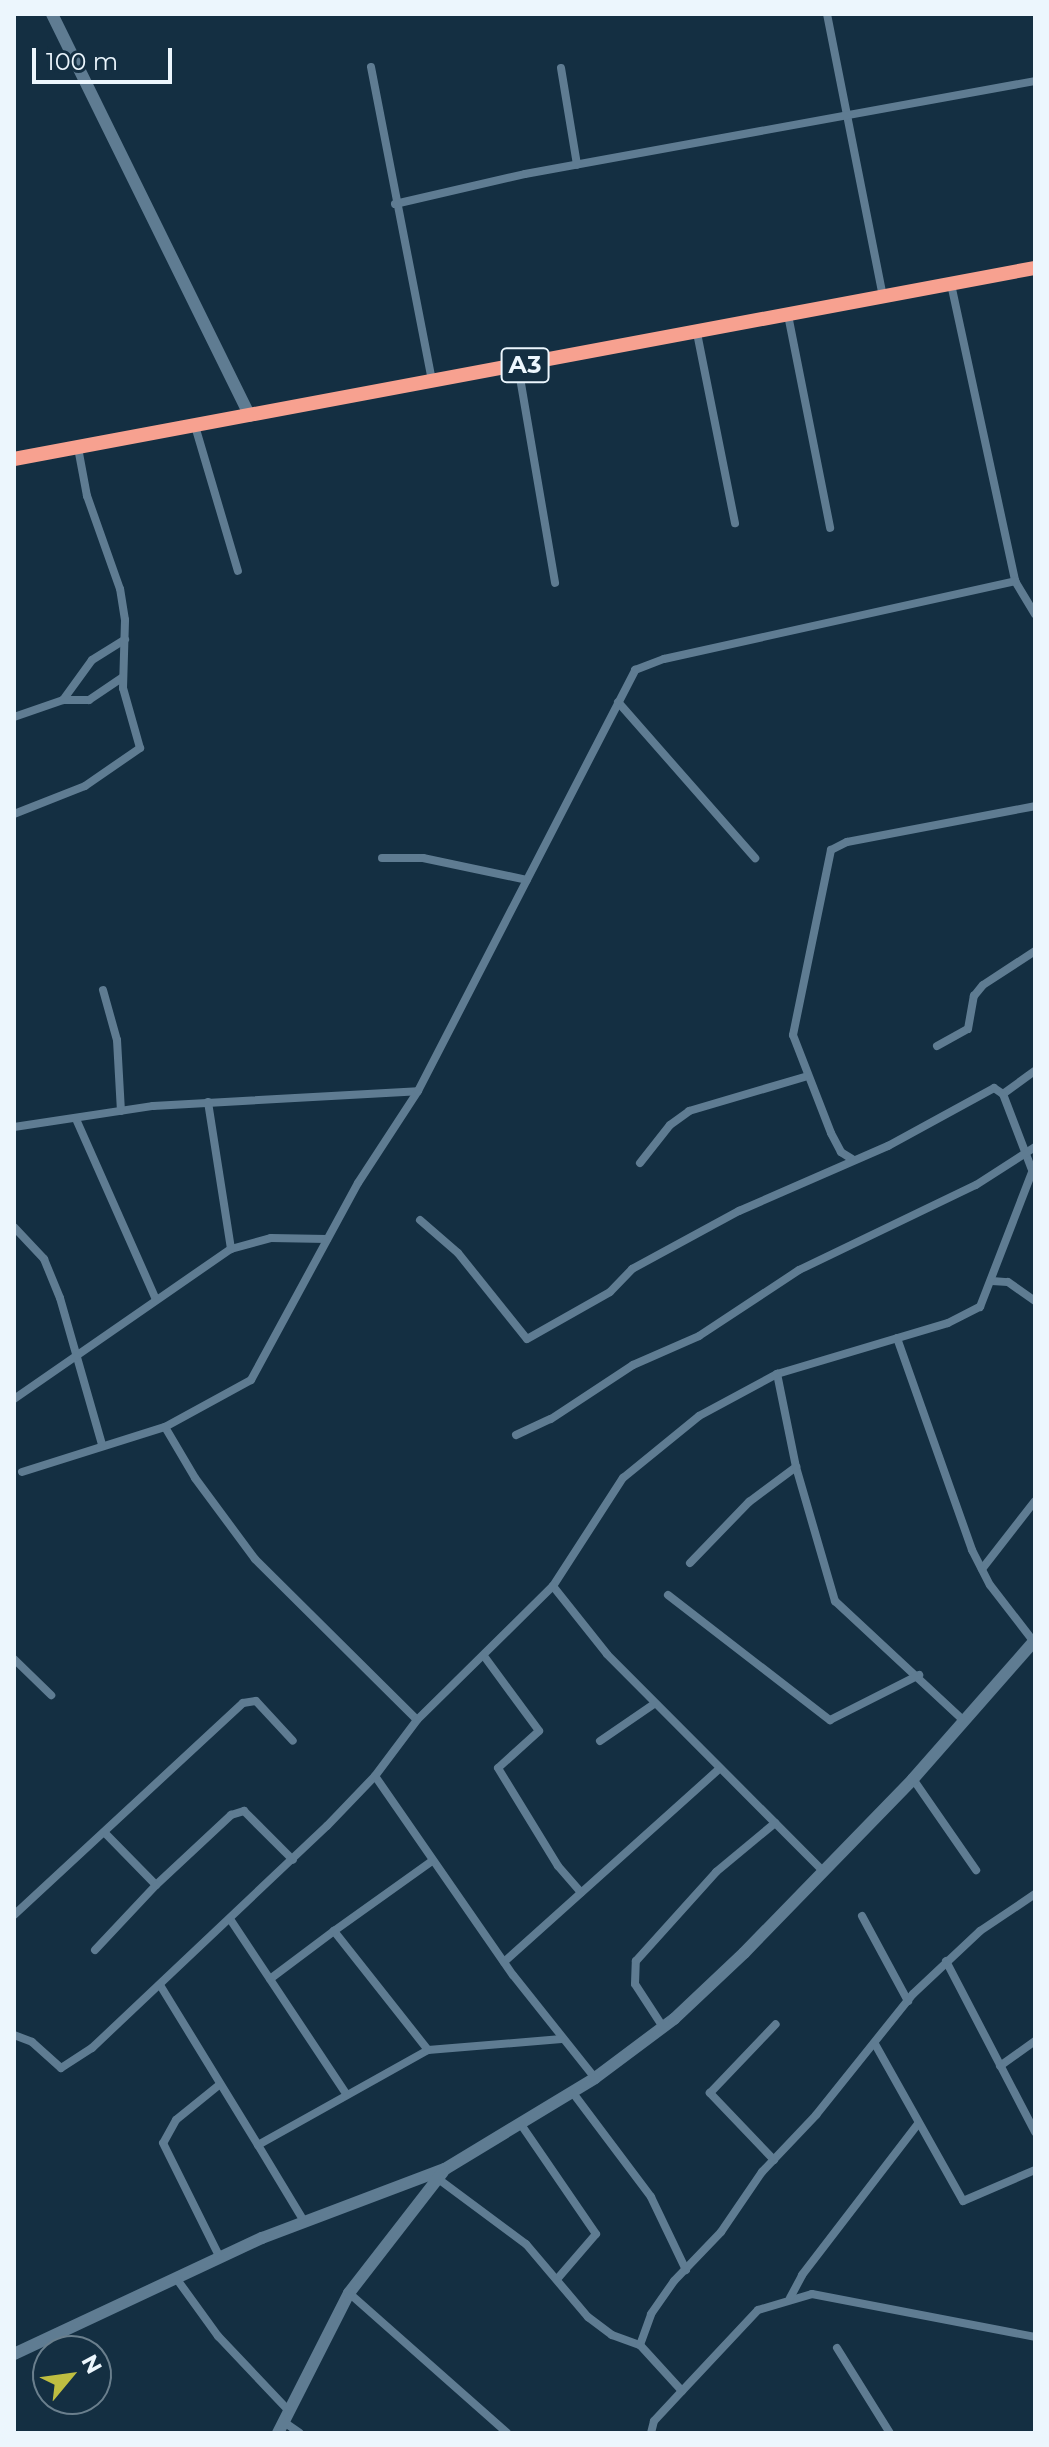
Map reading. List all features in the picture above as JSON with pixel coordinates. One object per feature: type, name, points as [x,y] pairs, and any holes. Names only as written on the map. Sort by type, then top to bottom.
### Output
[{"type":"highway","name":"A3","points":[[14,459],[1035,268]]},
{"type":"street","points":[[52,14],[250,416]]},
{"type":"street","points":[[827,14],[883,297]]},
{"type":"street","points":[[371,67],[395,204],[432,382]]},
{"type":"street","points":[[561,68],[577,165]]},
{"type":"street","points":[[395,204],[577,165],[1035,81]]},
{"type":"street","points":[[951,284],[1015,581],[1035,614]]},
{"type":"street","points":[[788,315],[830,528]]},
{"type":"street","points":[[697,333],[735,523]]},
{"type":"street","points":[[518,366],[555,583]]},
{"type":"street","points":[[195,426],[238,571]]},
{"type":"street","points":[[14,814],[85,786],[135,754],[141,742],[122,678],[125,639],[120,589],[87,496],[78,448]]},
{"type":"street","points":[[22,1472],[102,1444],[165,1427],[251,1380],[327,1239],[418,1091],[635,670],[647,664],[1015,581]]},
{"type":"street","points":[[63,700],[92,660],[125,639]]},
{"type":"street","points":[[14,717],[63,700],[89,700],[122,678]]},
{"type":"street","points":[[618,702],[755,858]]},
{"type":"street","points":[[852,1159],[841,1152],[831,1133],[793,1035],[794,1017],[831,850],[847,842],[1035,806]]},
{"type":"street","points":[[382,858],[423,858],[527,880]]},
{"type":"street","points":[[937,1046],[968,1029],[974,996],[983,985],[1035,951]]},
{"type":"street","points":[[103,990],[117,1040],[121,1111]]},
{"type":"street","points":[[1003,1094],[1035,1071]]},
{"type":"street","points":[[640,1163],[689,1111],[808,1076]]},
{"type":"street","points":[[14,2035],[32,2042],[61,2068],[92,2048],[293,1860],[375,1776],[417,1720],[553,1586],[586,1528],[623,1478],[652,1449],[699,1416],[777,1374],[967,1315],[980,1307],[1033,1174],[1003,1094],[992,1089],[926,1127],[789,1185],[632,1269],[610,1292],[527,1339],[464,1259],[420,1220]]},
{"type":"street","points":[[14,1127],[208,1102],[418,1091]]},
{"type":"street","points":[[208,1102],[231,1249]]},
{"type":"street","points":[[76,1119],[155,1297]]},
{"type":"street","points":[[516,1435],[551,1419],[633,1365],[699,1336],[799,1270],[944,1203],[1035,1147]]},
{"type":"street","points":[[14,1227],[44,1259],[78,1357],[102,1444]]},
{"type":"street","points":[[14,1399],[78,1357],[155,1297],[231,1249],[271,1238],[327,1239]]},
{"type":"street","points":[[14,1245],[27,1239]]},
{"type":"street","points":[[1002,1258],[1008,1282]]},
{"type":"street","points":[[992,1281],[1008,1282],[1035,1301]]},
{"type":"street","points":[[14,2354],[220,2258],[305,2223],[441,2174],[595,2078],[663,2027],[823,1871],[913,1779],[1034,1641],[982,1569],[897,1338]]},
{"type":"street","points":[[777,1374],[796,1467],[835,1601],[854,1623],[919,1675],[964,1721]]},
{"type":"street","points":[[165,1427],[195,1478],[255,1559],[417,1720]]},
{"type":"street","points":[[690,1563],[749,1502],[796,1467]]},
{"type":"street","points":[[982,1569],[1035,1501]]},
{"type":"street","points":[[553,1586],[654,1704],[823,1871]]},
{"type":"street","points":[[668,1595],[830,1720],[919,1675]]},
{"type":"street","points":[[484,1656],[539,1731],[498,1762],[498,1768],[558,1866],[581,1892]]},
{"type":"street","points":[[14,1659],[51,1695]]},
{"type":"street","points":[[14,1915],[250,1699],[293,1741]]},
{"type":"street","points":[[600,1741],[654,1704]]},
{"type":"street","points":[[504,1962],[720,1768]]},
{"type":"street","points":[[375,1776],[504,1962],[595,2078]]},
{"type":"street","points":[[913,1779],[976,1870]]},
{"type":"street","points":[[95,1950],[156,1885],[231,1815],[244,1811],[293,1860]]},
{"type":"street","points":[[663,2027],[632,1976],[636,1961],[716,1872],[775,1823]]},
{"type":"street","points":[[105,1833],[156,1885]]},
{"type":"street","points":[[270,1979],[432,1861]]},
{"type":"street","points":[[640,2345],[651,2314],[774,2160],[875,2044],[908,2001],[946,1961],[1035,1894]]},
{"type":"street","points":[[862,1916],[908,2001]]},
{"type":"street","points":[[230,1919],[345,2092]]},
{"type":"street","points":[[334,1931],[428,2050]]},
{"type":"street","points":[[946,1961],[1035,2132]]},
{"type":"street","points":[[160,1985],[305,2223]]},
{"type":"street","points":[[774,2160],[710,2093],[776,2024]]},
{"type":"street","points":[[258,2145],[345,2092],[428,2050],[562,2039]]},
{"type":"street","points":[[1000,2066],[1035,2041]]},
{"type":"street","points":[[875,2044],[924,2138],[966,2202],[1035,2170]]},
{"type":"street","points":[[219,2085],[176,2120],[163,2143],[220,2258]]},
{"type":"street","points":[[573,2093],[651,2197],[686,2270]]},
{"type":"street","points":[[790,2298],[805,2271],[918,2124]]},
{"type":"street","points":[[522,2126],[596,2234],[559,2277]]},
{"type":"street","points":[[912,2135],[924,2138]]},
{"type":"street","points":[[441,2174],[513,2233],[559,2277],[588,2317],[612,2335],[640,2345],[682,2391]]},
{"type":"street","points":[[284,2422],[349,2293],[441,2174]]},
{"type":"street","points":[[176,2278],[284,2422],[300,2433]]},
{"type":"street","points":[[349,2293],[507,2433]]},
{"type":"street","points":[[651,2433],[654,2421],[747,2318],[790,2298],[832,2294],[1035,2337]]},
{"type":"street","points":[[837,2348],[890,2433]]}]
